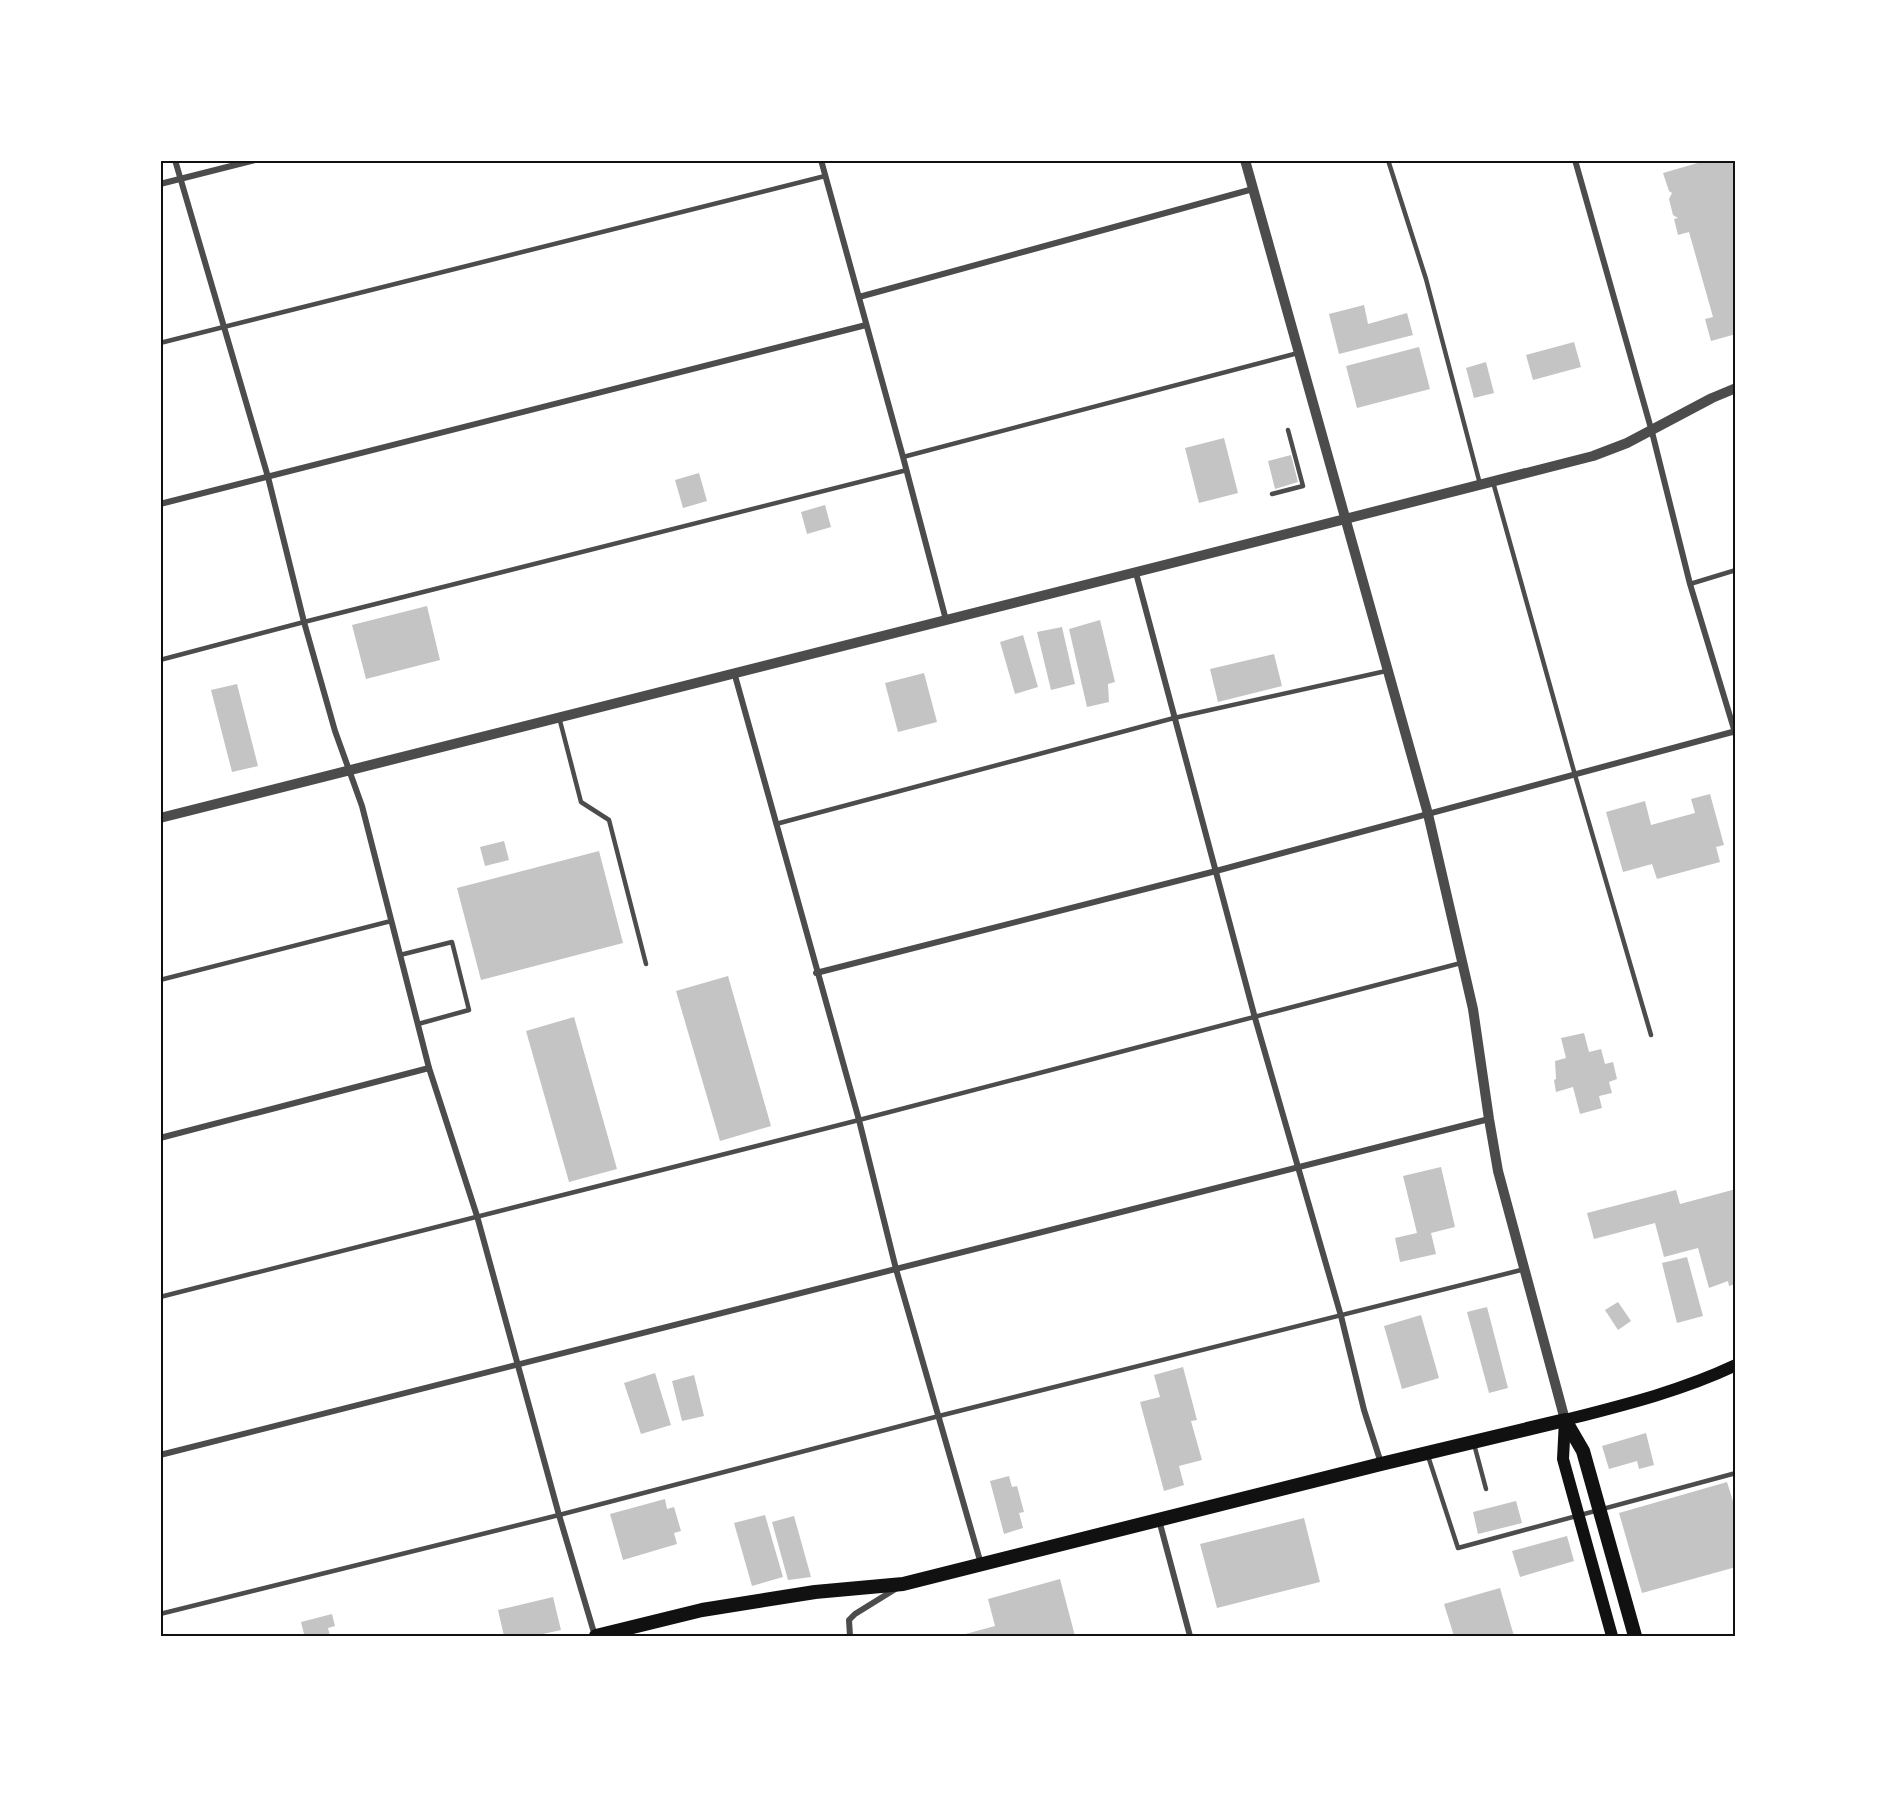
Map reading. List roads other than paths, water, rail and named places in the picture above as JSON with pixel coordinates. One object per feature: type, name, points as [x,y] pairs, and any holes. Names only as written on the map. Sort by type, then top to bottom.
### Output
[{"type":"main road","points":[[596,1636],[702,1610],[815,1592],[903,1584],[1565,1420],[1669,1391],[1703,1380],[1736,1365]]},
{"type":"main road","points":[[1565,1420],[1583,1451],[1635,1636]]},
{"type":"main road","points":[[1565,1420],[1563,1459],[1612,1636]]},
{"type":"street","points":[[175,160],[268,477],[304,622],[348,770],[362,806],[429,1068],[477,1216],[559,1515],[596,1636]]},
{"type":"street","points":[[160,184],[255,160]]},
{"type":"street","points":[[821,160],[907,470],[946,621]]},
{"type":"street","points":[[1245,160],[1428,814],[1464,962],[1498,1171],[1565,1420]]},
{"type":"street","points":[[816,973],[1216,871],[1735,733],[1690,584],[1652,432],[1575,160]]},
{"type":"street","points":[[859,297],[1253,189]]},
{"type":"street","points":[[160,504],[866,325]]},
{"type":"street","points":[[160,818],[734,671],[946,621],[1593,456],[1652,432],[1712,398],[1736,388]]},
{"type":"street","points":[[1136,573],[1256,1018],[1381,1464]]},
{"type":"street","points":[[734,671],[816,973],[859,1120],[896,1269],[981,1564]]},
{"type":"street","points":[[160,1138],[429,1068]]},
{"type":"street","points":[[160,1455],[1488,1119]]},
{"type":"street","points":[[1159,1520],[1190,1636]]},
{"type":"street","points":[[850,1636],[849,1620],[855,1614],[903,1584]]},
{"type":"lane","points":[[1388,160],[1426,279],[1480,485]]},
{"type":"lane","points":[[160,343],[825,176]]},
{"type":"lane","points":[[903,457],[1298,353]]},
{"type":"lane","points":[[1272,494],[1304,486],[1288,430]]},
{"type":"lane","points":[[160,660],[907,470]]},
{"type":"lane","points":[[1493,482],[1651,1035]]},
{"type":"lane","points":[[1690,584],[1736,570]]},
{"type":"lane","points":[[776,824],[1174,718],[1389,670]]},
{"type":"lane","points":[[558,716],[581,802],[609,820],[646,964]]},
{"type":"lane","points":[[160,980],[391,921]]},
{"type":"lane","points":[[400,955],[452,942],[469,1010],[418,1024]]},
{"type":"lane","points":[[160,1297],[859,1120],[1464,962]]},
{"type":"lane","points":[[160,1614],[1525,1269]]},
{"type":"lane","points":[[1473,1442],[1486,1489]]},
{"type":"lane","points":[[1427,1453],[1458,1548],[1598,1508],[1736,1473]]}]
